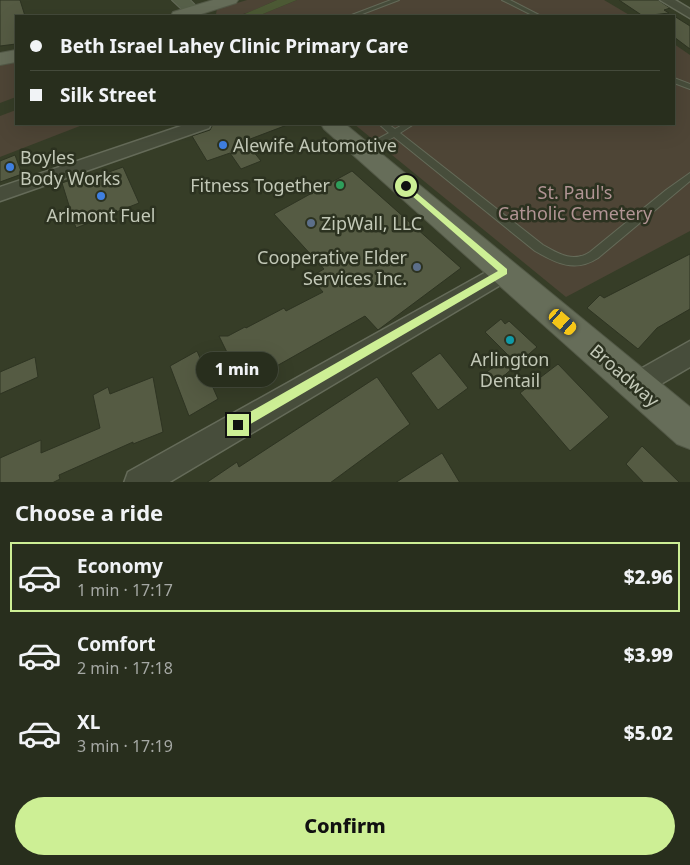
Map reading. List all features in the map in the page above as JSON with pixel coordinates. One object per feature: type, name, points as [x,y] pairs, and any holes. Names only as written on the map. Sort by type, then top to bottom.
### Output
[{"type":"main road","points":[[180,0],[191,15],[230,0]]},
{"type":"main road","points":[[0,59],[15,56]]},
{"type":"main road","name":"Broadway","points":[[333,125],[690,431]]},
{"type":"street","points":[[666,0],[690,14]]},
{"type":"street","points":[[0,194],[200,125]]},
{"type":"street","points":[[139,482],[504,271]]},
{"type":"street","points":[[637,385],[690,353]]},
{"type":"lane","points":[[355,15],[396,0]]},
{"type":"lane","points":[[505,0],[536,15]]},
{"type":"lane","points":[[675,80],[690,87]]},
{"type":"lane","points":[[384,125],[539,248],[557,259],[566,261],[578,262],[588,259],[633,225],[690,176]]},
{"type":"lane","points":[[364,150],[408,125]]},
{"type":"green space","points":[[247,0],[277,0],[241,15],[218,15],[216,14],[217,9]]},
{"type":"green space","points":[[297,0],[604,0],[629,15],[260,15]]},
{"type":"green space","name":"St. Paul's Catholic Cemetery","points":[[675,45],[690,55],[690,231],[566,297],[355,125],[675,125]]},
{"type":"green space","points":[[15,61],[15,97],[0,103],[0,64]]},
{"type":"green space","points":[[15,110],[15,125],[82,125],[0,157],[0,116]]},
{"type":"shaded area","points":[[277,0],[297,0],[260,15],[242,15]]},
{"type":"building","points":[[0,0],[20,0],[25,15],[15,15],[15,44],[0,46]]},
{"type":"building","points":[[619,0],[658,0],[670,8],[664,10],[669,13],[642,15]]},
{"type":"building","points":[[675,17],[690,26],[690,49],[675,38]]},
{"type":"building","name":"Alewife Automotive","points":[[212,125],[287,125],[245,141],[261,161],[241,169],[230,153],[207,161],[192,136],[210,130]]},
{"type":"building","name":"Boyles Body Works","points":[[15,155],[22,174],[0,182],[0,161]]},
{"type":"building","name":"Arlmont Fuel","points":[[123,167],[139,203],[76,228],[62,183],[76,178],[78,183]]},
{"type":"building","points":[[352,171],[461,268],[378,330],[365,316],[243,385],[219,336],[228,336],[284,308],[286,311],[323,292],[310,277],[324,269],[274,214]]},
{"type":"building","points":[[690,254],[690,309],[657,328],[638,349],[587,308],[600,295],[604,298]]},
{"type":"building","name":"Arlington Dentail","points":[[501,319],[505,324],[509,321],[537,347],[491,387],[481,376],[509,356],[485,332]]},
{"type":"building","points":[[197,351],[218,399],[189,416],[170,366]]},
{"type":"building","points":[[440,353],[468,388],[438,410],[411,373]]},
{"type":"building","points":[[35,357],[38,377],[0,394],[0,372]]},
{"type":"building","points":[[558,364],[609,417],[570,451],[520,393]]},
{"type":"building","points":[[153,377],[163,432],[133,444],[133,442],[59,475],[60,479],[54,482],[0,482],[0,458],[41,440],[41,453],[100,428],[93,395],[108,387],[110,394]]},
{"type":"building","points":[[377,377],[410,424],[331,482],[207,482],[237,462],[239,467]]},
{"type":"building","points":[[642,446],[679,482],[643,482],[626,464]]},
{"type":"building","points":[[442,453],[459,482],[397,482]]},
{"type":"place","name":"Alewife Automotive","points":[[223,145]]},
{"type":"place","name":"Boyles Body Works","points":[[10,167]]},
{"type":"place","name":"Fitness Together","points":[[340,185]]},
{"type":"place","name":"Arlmont Fuel","points":[[101,196]]},
{"type":"place","name":"ZipWall, LLC","points":[[311,223]]},
{"type":"place","name":"Cooperative Elder Services Inc.","points":[[417,267]]},
{"type":"place","name":"Arlington Dentail","points":[[510,340]]},
{"type":"route","points":[[238,425],[504,271],[406,186]]}]
